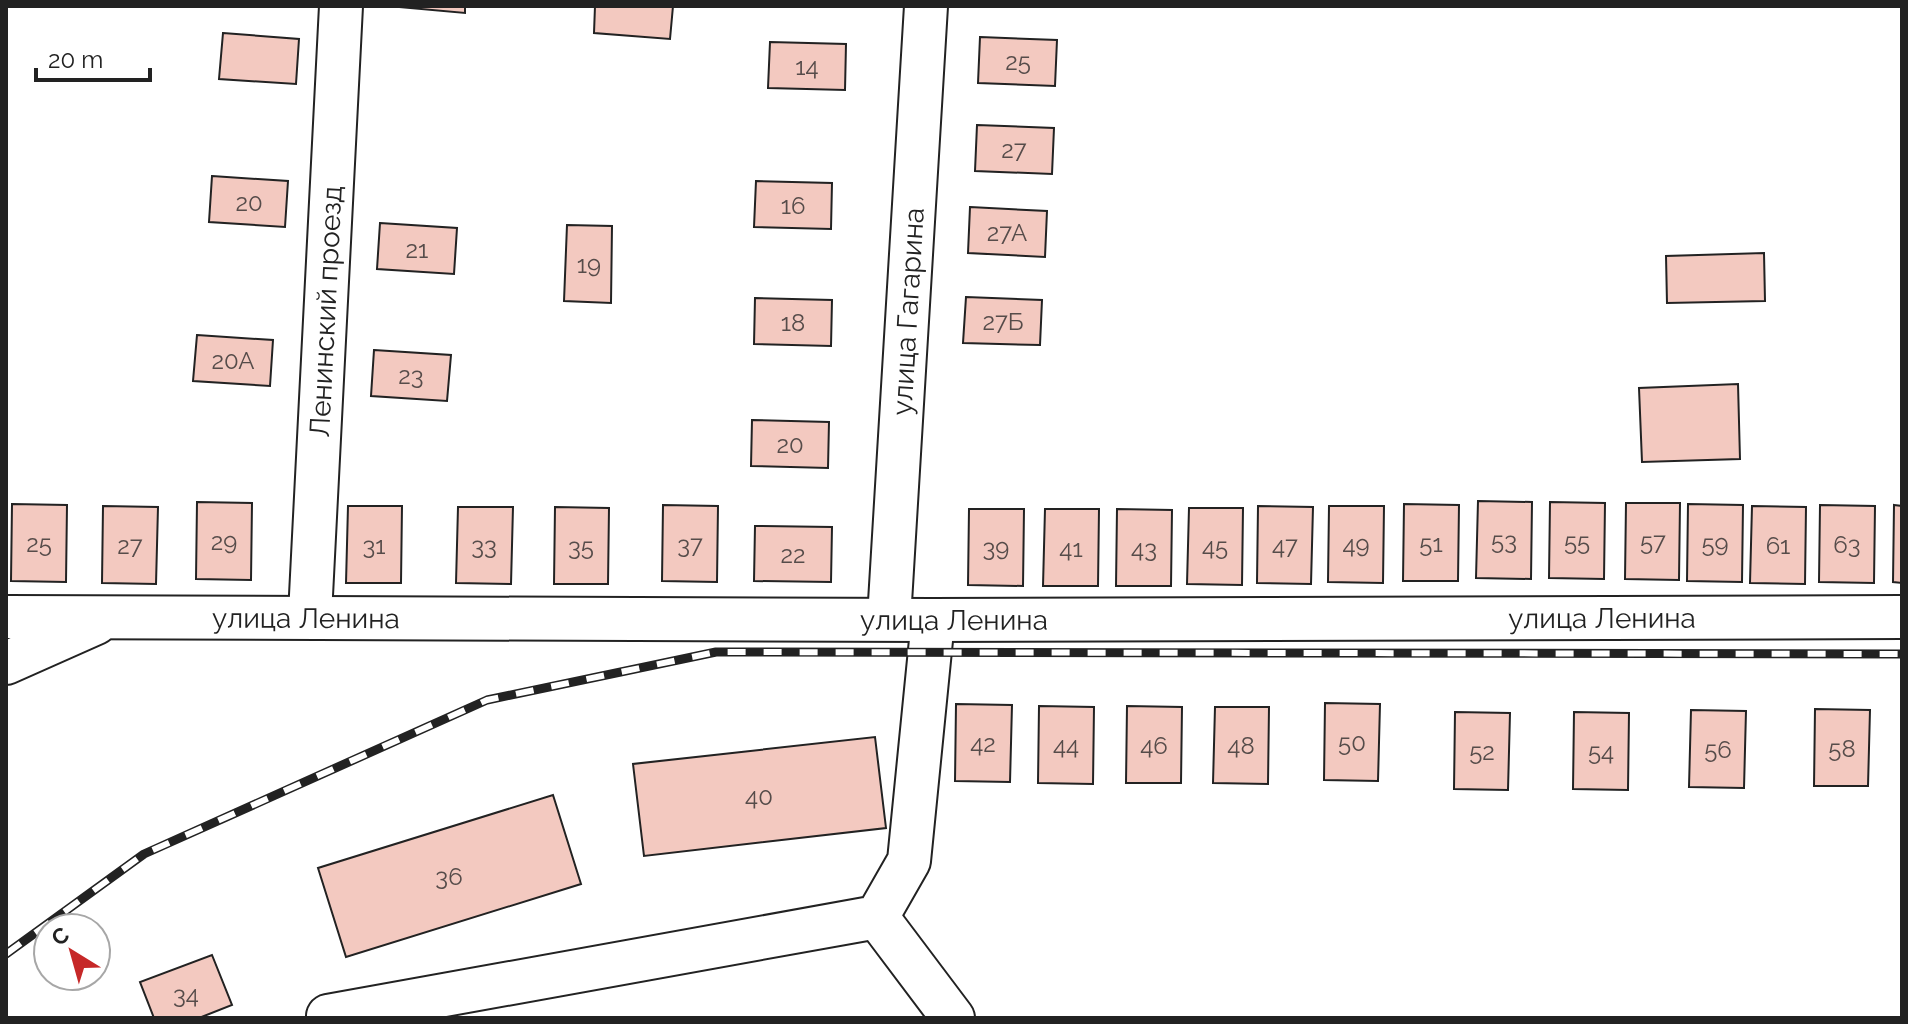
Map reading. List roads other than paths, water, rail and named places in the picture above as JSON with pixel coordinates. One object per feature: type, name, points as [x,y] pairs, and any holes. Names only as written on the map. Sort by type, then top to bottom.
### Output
[{"type":"street","name":"Ленинский проезд","points":[[310,615],[341,6]]},
{"type":"street","name":"улица Гагарина","points":[[889,619],[926,6]]},
{"type":"street","name":"улица Ленина","points":[[6,617],[310,615],[933,620],[1902,617]]},
{"type":"street","points":[[6,663],[111,616]]},
{"type":"street","points":[[877,917],[909,861],[933,620]]},
{"type":"street","points":[[328,1016],[877,917]]},
{"type":"street","points":[[877,917],[953,1018]]},
{"type":"railway","points":[[6,954],[144,854],[487,700],[716,652],[1902,654]]}]
